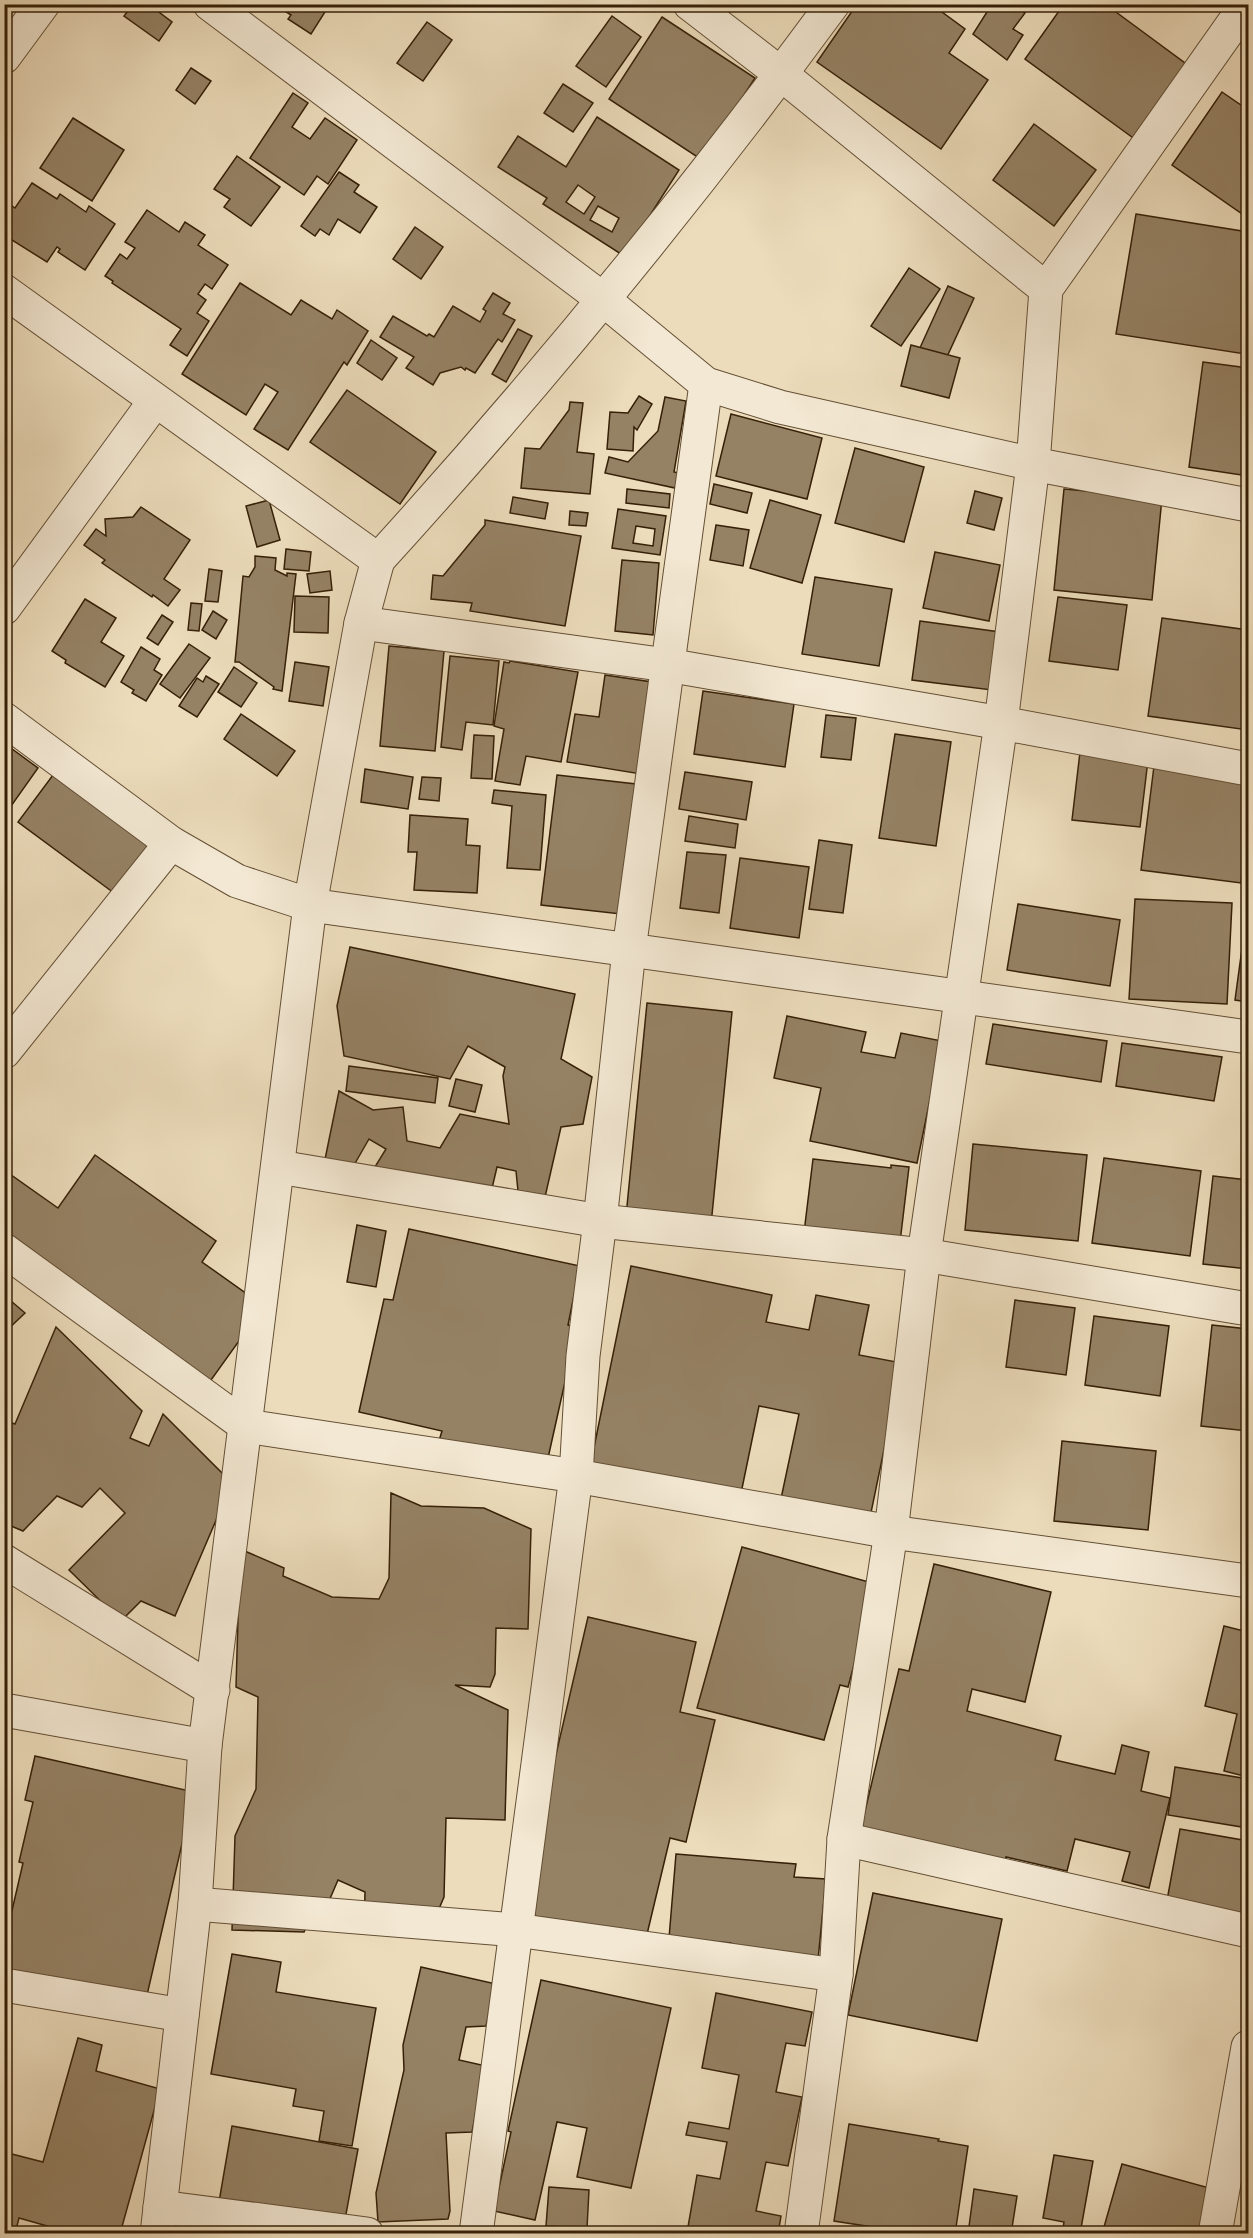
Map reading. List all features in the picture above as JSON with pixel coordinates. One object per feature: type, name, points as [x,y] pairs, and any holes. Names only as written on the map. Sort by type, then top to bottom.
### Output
[{"type":"street","points":[[4,57],[43,4]]},
{"type":"street","points":[[210,4],[604,300],[706,384],[780,408],[1033,464],[1248,505]]},
{"type":"street","points":[[690,4],[782,74],[1046,289]]},
{"type":"street","points":[[367,2234],[159,2220],[195,1904],[205,1746],[310,905],[362,623],[378,560],[604,300],[782,74],[833,4]]},
{"type":"street","points":[[801,2234],[836,1975],[844,1839],[891,1532],[924,1255],[1001,723],[1033,464],[1046,289],[1247,4]]},
{"type":"street","points":[[4,291],[378,560]]},
{"type":"street","points":[[476,2234],[576,1476],[583,1356],[629,950],[706,384]]},
{"type":"street","points":[[4,608],[154,401]]},
{"type":"street","points":[[362,623],[667,665],[1248,769]]},
{"type":"street","points":[[4,719],[171,843],[237,881],[310,905],[1248,1037]]},
{"type":"street","points":[[4,1052],[171,843]]},
{"type":"street","points":[[279,1167],[600,1221],[924,1255],[1248,1309]]},
{"type":"street","points":[[4,1250],[246,1426],[576,1476],[891,1532],[1248,1581]]},
{"type":"street","points":[[4,1561],[213,1690]]},
{"type":"street","points":[[4,1710],[205,1746]]},
{"type":"street","points":[[844,1839],[1248,1931]]},
{"type":"street","points":[[195,1904],[516,1930],[836,1975]]},
{"type":"street","points":[[4,1985],[182,2015]]},
{"type":"street","points":[[1215,2234],[1248,2048]]},
{"type":"building","points":[[133,4],[148,4],[172,22],[159,41],[124,16]]},
{"type":"building","points":[[274,4],[330,4],[311,34],[288,19],[291,15]]},
{"type":"building","points":[[857,4],[931,4],[965,29],[949,53],[988,80],[941,149],[817,62]]},
{"type":"building","points":[[992,4],[1012,4],[1025,13],[1013,29],[1023,35],[1007,60],[973,34]]},
{"type":"building","points":[[1064,4],[1105,4],[1189,66],[1136,140],[1025,59]]},
{"type":"building","points":[[612,16],[641,37],[606,87],[576,66]]},
{"type":"building","points":[[662,17],[755,78],[702,160],[609,99]]},
{"type":"building","points":[[427,22],[452,40],[423,81],[397,63]]},
{"type":"building","points":[[191,68],[211,81],[195,104],[176,90]]},
{"type":"building","points":[[563,84],[593,103],[573,132],[544,113]]},
{"type":"building","points":[[1222,92],[1248,110],[1248,218],[1172,165]]},
{"type":"building","points":[[293,93],[308,103],[292,127],[310,139],[325,118],[357,140],[328,184],[317,176],[304,195],[250,158]]},
{"type":"building","points":[[597,117],[679,170],[624,256],[543,204],[547,198],[498,167],[518,136],[566,167]],"holes":[[[578,185],[595,197],[584,214],[566,202]],[[598,206],[619,218],[612,232],[590,220]]]},
{"type":"building","points":[[73,118],[124,150],[92,201],[40,168]]},
{"type":"building","points":[[1034,124],[1096,170],[1054,226],[993,180]]},
{"type":"building","points":[[237,156],[280,187],[251,226],[224,207],[230,199],[214,189]]},
{"type":"building","points":[[339,172],[359,185],[354,192],[377,207],[360,233],[338,219],[329,235],[320,229],[315,236],[301,226]]},
{"type":"building","points":[[32,183],[57,199],[60,194],[86,212],[89,206],[115,224],[85,270],[58,252],[60,249],[57,247],[47,262],[4,235],[7,229],[4,228],[4,205],[6,202],[15,208]]},
{"type":"building","points":[[147,210],[179,232],[185,222],[205,235],[198,245],[228,265],[212,289],[205,284],[198,294],[206,300],[197,313],[209,321],[187,356],[170,345],[181,329],[105,276],[120,254],[127,259],[135,248],[125,242]]},
{"type":"building","points":[[1136,214],[1248,232],[1248,329],[1245,354],[1116,334]]},
{"type":"building","points":[[415,227],[443,247],[421,279],[393,259]]},
{"type":"building","points":[[909,268],[940,289],[901,346],[871,326]]},
{"type":"building","points":[[240,283],[291,315],[301,300],[332,319],[337,310],[368,331],[347,365],[344,362],[288,450],[254,429],[278,392],[265,384],[246,415],[182,374]]},
{"type":"building","points":[[948,286],[974,298],[945,361],[919,350]]},
{"type":"building","points":[[493,293],[510,303],[503,314],[515,320],[502,342],[498,339],[475,373],[461,367],[440,373],[433,385],[406,368],[414,357],[380,337],[393,316],[427,336],[429,334],[434,337],[453,306],[480,322],[486,311],[483,309]]},
{"type":"building","points":[[518,329],[532,336],[506,382],[492,374]]},
{"type":"building","points":[[371,340],[397,358],[382,380],[357,363]]},
{"type":"building","points":[[911,345],[960,358],[949,398],[901,386]]},
{"type":"building","points":[[1203,362],[1248,368],[1248,476],[1189,467]]},
{"type":"building","points":[[347,390],[436,452],[400,504],[310,442]]},
{"type":"building","points":[[639,396],[652,404],[637,430],[634,427],[633,451],[607,449],[610,412],[628,413]]},
{"type":"building","points":[[665,397],[686,401],[674,472],[679,473],[675,488],[605,473],[609,457],[628,462],[658,431]]},
{"type":"building","points":[[570,402],[583,403],[577,452],[594,454],[590,494],[521,488],[525,448],[540,449],[569,410]]},
{"type":"building","points":[[731,414],[822,438],[807,499],[716,476]]},
{"type":"building","points":[[855,448],[924,467],[904,542],[835,523]]},
{"type":"building","points":[[714,484],[752,493],[747,513],[710,504]]},
{"type":"building","points":[[627,489],[670,494],[669,508],[626,503]]},
{"type":"building","points":[[1064,489],[1162,498],[1152,600],[1054,590]]},
{"type":"building","points":[[975,491],[1002,498],[994,530],[967,523]]},
{"type":"building","points":[[513,497],[548,503],[545,519],[510,513]]},
{"type":"building","points":[[269,500],[280,540],[257,547],[246,506]]},
{"type":"building","points":[[770,500],[821,515],[802,583],[750,568]]},
{"type":"building","points":[[141,507],[190,540],[164,579],[180,590],[168,606],[102,563],[105,560],[84,545],[96,529],[106,536],[105,519],[133,517]]},
{"type":"building","points":[[618,509],[666,516],[660,555],[612,548]],"holes":[[[636,526],[655,529],[653,546],[633,543]]]},
{"type":"building","points":[[570,511],[588,513],[586,526],[569,525]]},
{"type":"building","points":[[485,520],[581,536],[565,626],[470,611],[472,603],[431,599],[433,575],[443,576],[485,525]]},
{"type":"building","points":[[716,525],[749,530],[743,566],[710,560]]},
{"type":"building","points":[[286,549],[311,552],[309,571],[284,569]]},
{"type":"building","points":[[935,552],[1000,565],[989,621],[923,608]]},
{"type":"building","points":[[255,556],[276,558],[275,570],[287,576],[287,573],[296,574],[282,691],[273,689],[274,687],[239,662],[235,662],[243,576],[249,577],[255,567]]},
{"type":"building","points":[[622,560],[659,563],[653,635],[615,631]]},
{"type":"building","points":[[209,569],[222,571],[218,602],[205,601]]},
{"type":"building","points":[[330,571],[332,590],[310,593],[307,574]]},
{"type":"building","points":[[815,577],[892,589],[879,666],[802,654]]},
{"type":"building","points":[[295,596],[329,597],[328,633],[294,632]]},
{"type":"building","points":[[1058,597],[1127,605],[1118,670],[1049,661]]},
{"type":"building","points":[[85,599],[116,618],[101,642],[124,656],[105,687],[65,663],[66,660],[52,651]]},
{"type":"building","points":[[191,603],[202,604],[199,631],[188,630]]},
{"type":"building","points":[[213,611],[227,620],[216,639],[202,630]]},
{"type":"building","points":[[162,615],[173,622],[158,645],[147,638]]},
{"type":"building","points":[[1162,618],[1248,630],[1248,730],[1148,716]]},
{"type":"building","points":[[920,621],[1000,632],[992,690],[912,680]]},
{"type":"building","points":[[189,644],[210,658],[180,698],[160,684]]},
{"type":"building","points":[[389,646],[444,651],[435,751],[380,746]]},
{"type":"building","points":[[141,647],[160,659],[154,670],[162,675],[146,701],[132,693],[134,690],[121,682]]},
{"type":"building","points":[[450,656],[499,661],[493,725],[466,722],[462,750],[441,747]]},
{"type":"building","points":[[510,661],[578,672],[561,762],[526,756],[520,785],[495,781],[504,729],[494,726],[504,662],[509,663]]},
{"type":"building","points":[[295,662],[329,667],[323,706],[289,701]]},
{"type":"building","points":[[234,667],[257,683],[241,707],[218,692]]},
{"type":"building","points":[[605,675],[652,682],[641,774],[567,762],[575,714],[599,717]]},
{"type":"building","points":[[206,676],[219,684],[197,717],[179,706],[197,678],[203,682]]},
{"type":"building","points":[[703,691],[794,704],[785,767],[694,754]]},
{"type":"building","points":[[241,714],[295,751],[277,776],[224,739]]},
{"type":"building","points":[[826,715],[856,718],[851,760],[821,757]]},
{"type":"building","points":[[895,734],[951,742],[936,846],[879,838]]},
{"type":"building","points":[[474,735],[494,736],[492,779],[471,778]]},
{"type":"building","points":[[4,743],[38,768],[9,809],[4,805]]},
{"type":"building","points":[[1080,752],[1148,760],[1140,827],[1072,820]]},
{"type":"building","points":[[1154,766],[1248,777],[1248,822],[1241,883],[1141,870]]},
{"type":"building","points":[[365,769],[413,777],[408,809],[361,802]]},
{"type":"building","points":[[685,772],[752,782],[746,820],[679,809]]},
{"type":"building","points":[[53,775],[148,846],[114,893],[18,822]]},
{"type":"building","points":[[557,775],[636,784],[621,914],[541,905]]},
{"type":"building","points":[[422,777],[441,778],[439,801],[419,799]]},
{"type":"building","points":[[494,790],[546,795],[540,870],[507,868],[512,806],[492,803]]},
{"type":"building","points":[[410,815],[468,819],[466,845],[480,846],[477,893],[414,890],[417,852],[408,852]]},
{"type":"building","points":[[689,816],[738,824],[735,848],[685,841]]},
{"type":"building","points":[[819,840],[852,845],[843,913],[809,909]]},
{"type":"building","points":[[687,852],[726,855],[719,913],[680,908]]},
{"type":"building","points":[[740,858],[809,867],[799,938],[730,928]]},
{"type":"building","points":[[1135,899],[1232,903],[1227,1004],[1129,999]]},
{"type":"building","points":[[1018,904],[1120,920],[1110,986],[1007,970]]},
{"type":"building","points":[[1248,904],[1248,1002],[1235,1000]]},
{"type":"building","points":[[350,947],[575,994],[561,1059],[592,1077],[583,1124],[561,1127],[545,1197],[518,1191],[516,1171],[497,1167],[489,1201],[370,1175],[386,1149],[369,1139],[346,1179],[322,1174],[339,1091],[373,1110],[403,1107],[407,1141],[440,1148],[460,1114],[509,1124],[503,1076],[505,1067],[468,1046],[450,1079],[344,1056],[337,1006]]},
{"type":"building","points":[[647,1003],[732,1012],[711,1225],[626,1216]]},
{"type":"building","points":[[787,1016],[866,1032],[861,1052],[895,1058],[901,1033],[942,1041],[917,1163],[810,1141],[821,1088],[774,1078]]},
{"type":"building","points":[[993,1024],[1107,1041],[1101,1082],[986,1064]]},
{"type":"building","points":[[1122,1043],[1222,1057],[1214,1101],[1116,1086]]},
{"type":"building","points":[[349,1066],[438,1078],[435,1103],[346,1091]]},
{"type":"building","points":[[456,1079],[482,1085],[475,1112],[449,1106]]},
{"type":"building","points":[[973,1144],[1087,1155],[1078,1241],[965,1230]]},
{"type":"building","points":[[95,1155],[216,1241],[202,1262],[264,1306],[206,1387],[4,1243],[4,1170],[58,1208]]},
{"type":"building","points":[[1104,1158],[1201,1171],[1190,1256],[1092,1243]]},
{"type":"building","points":[[813,1159],[891,1168],[891,1165],[909,1167],[898,1259],[802,1249]]},
{"type":"building","points":[[1213,1176],[1248,1180],[1248,1269],[1203,1264]]},
{"type":"building","points":[[357,1225],[386,1231],[376,1287],[347,1282]]},
{"type":"building","points":[[409,1229],[580,1266],[568,1325],[577,1328],[546,1467],[438,1444],[442,1431],[359,1412],[384,1299],[393,1300]]},
{"type":"building","points":[[631,1266],[772,1295],[766,1322],[809,1330],[816,1295],[869,1305],[859,1355],[902,1363],[868,1527],[779,1508],[799,1414],[759,1406],[739,1503],[589,1472]]},
{"type":"building","points":[[4,1295],[25,1313],[4,1333]]},
{"type":"building","points":[[1015,1300],[1075,1308],[1066,1375],[1006,1367]]},
{"type":"building","points":[[1094,1316],[1169,1326],[1160,1396],[1085,1385]]},
{"type":"building","points":[[1212,1325],[1248,1329],[1248,1431],[1201,1426]]},
{"type":"building","points":[[56,1327],[142,1411],[130,1438],[149,1446],[163,1414],[232,1483],[175,1616],[141,1601],[121,1621],[69,1570],[125,1513],[100,1488],[82,1507],[57,1496],[23,1531],[4,1523],[4,1420],[15,1424]]},
{"type":"building","points":[[1062,1441],[1156,1451],[1148,1530],[1054,1521]]},
{"type":"building","points":[[391,1493],[421,1506],[484,1508],[531,1529],[528,1629],[496,1628],[495,1674],[490,1687],[455,1685],[508,1710],[505,1820],[446,1818],[444,1897],[429,1932],[364,1931],[365,1892],[338,1880],[329,1901],[318,1901],[304,1932],[232,1930],[235,1836],[256,1789],[258,1697],[236,1687],[240,1549],[284,1568],[283,1576],[332,1597],[379,1599],[389,1578]]},
{"type":"building","points":[[742,1547],[876,1584],[848,1687],[840,1685],[824,1740],[697,1708]]},
{"type":"building","points":[[934,1564],[1051,1592],[1025,1702],[972,1689],[967,1711],[1061,1736],[1055,1760],[1115,1774],[1122,1745],[1149,1752],[1141,1791],[1170,1798],[1149,1888],[1122,1881],[1130,1852],[1075,1839],[1067,1871],[1006,1857],[1004,1867],[860,1832],[899,1669],[909,1671]]},
{"type":"building","points":[[588,1617],[696,1642],[680,1712],[715,1720],[686,1842],[670,1838],[643,1951],[517,1922]]},
{"type":"building","points":[[1224,1626],[1248,1632],[1248,1777],[1224,1771],[1237,1714],[1205,1706]]},
{"type":"building","points":[[35,1756],[194,1792],[144,2008],[5,1976],[10,1953],[4,1952],[4,1945],[23,1863],[19,1862],[33,1802],[25,1800]]},
{"type":"building","points":[[1175,1767],[1248,1779],[1248,1828],[1168,1815]]},
{"type":"building","points":[[1180,1829],[1248,1841],[1248,1920],[1166,1906]]},
{"type":"building","points":[[676,1854],[796,1864],[794,1877],[826,1879],[818,1960],[730,1953],[731,1943],[669,1938]]},
{"type":"building","points":[[873,1893],[1002,1919],[977,2041],[848,2015]]},
{"type":"building","points":[[232,1954],[281,1962],[276,1992],[376,2008],[352,2146],[319,2141],[324,2111],[293,2106],[296,2089],[211,2074]]},
{"type":"building","points":[[421,1967],[496,1984],[486,2026],[466,2027],[459,2060],[486,2066],[472,2132],[446,2133],[450,2211],[448,2219],[378,2222],[376,2193],[404,2070],[403,2045]]},
{"type":"building","points":[[541,1980],[671,2008],[631,2188],[577,2177],[587,2128],[557,2122],[535,2220],[494,2211],[511,2132],[508,2131]]},
{"type":"building","points":[[716,1993],[812,2012],[805,2046],[786,2043],[776,2092],[802,2097],[788,2166],[766,2162],[756,2211],[781,2216],[778,2234],[723,2234],[688,2227],[697,2175],[720,2179],[727,2142],[686,2135],[689,2122],[729,2129],[739,2075],[702,2068]]},
{"type":"building","points":[[4,2030],[11,2031],[4,2057]]},
{"type":"building","points":[[78,2038],[102,2045],[96,2071],[160,2089],[120,2234],[75,2234],[19,2218],[15,2234],[4,2234],[4,2152],[43,2162]]},
{"type":"building","points":[[849,2124],[968,2146],[955,2234],[918,2234],[834,2221]]},
{"type":"building","points":[[232,2126],[358,2149],[344,2225],[219,2202]]},
{"type":"building","points":[[1054,2155],[1093,2161],[1080,2234],[1062,2234],[1064,2222],[1043,2218]]},
{"type":"building","points":[[1122,2164],[1220,2191],[1209,2234],[1102,2234]]},
{"type":"building","points":[[549,2187],[589,2190],[587,2228],[546,2226]]},
{"type":"building","points":[[974,2189],[1017,2196],[1011,2234],[968,2234]]}]
